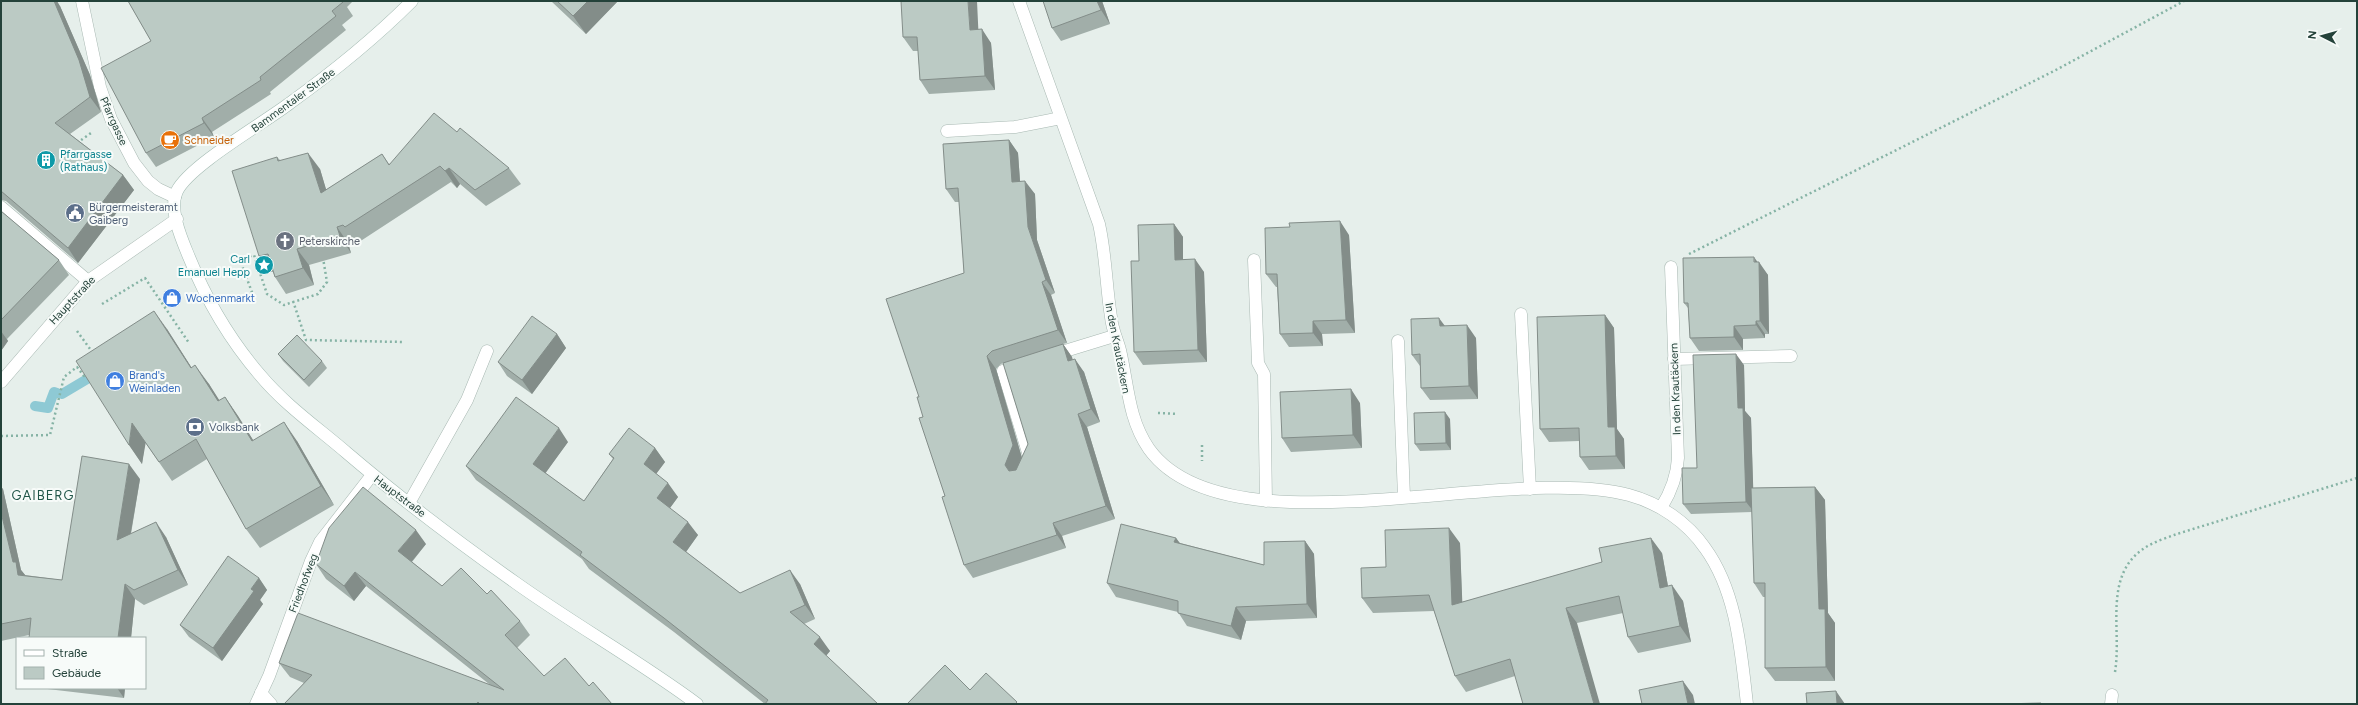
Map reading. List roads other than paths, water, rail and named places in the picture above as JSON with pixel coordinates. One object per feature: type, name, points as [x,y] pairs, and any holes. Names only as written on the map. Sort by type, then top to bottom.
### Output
[{"type":"street","name":"Pfarrgasse","points":[[82,1],[100,87],[111,119],[134,163],[148,181],[158,189],[174,197]]},
{"type":"street","name":"Bammentaler Straße","points":[[174,197],[178,188],[200,166],[275,114],[347,60],[412,1]]},
{"type":"street","name":"In den Krautäckern","points":[[1019,1],[1099,224],[1104,250],[1114,336],[1119,349],[1127,396],[1139,431],[1152,453],[1174,473],[1194,485],[1216,492],[1266,501],[1320,502],[1530,489],[1581,489],[1615,492],[1640,499],[1671,514],[1696,536],[1711,557],[1724,582],[1735,622],[1747,704]]},
{"type":"street","points":[[947,131],[1015,127],[1061,118]]},
{"type":"street","name":"Hauptstraße","points":[[174,197],[177,219],[193,267],[215,310],[237,346],[261,376],[289,404],[372,475],[516,583],[697,704]]},
{"type":"street","points":[[1,208],[88,281]]},
{"type":"street","name":"Hauptstraße","points":[[1,382],[88,281],[177,219]]},
{"type":"street","points":[[1254,260],[1258,363],[1264,374],[1266,501]]},
{"type":"street","name":"In den Krautäckern","points":[[1660,508],[1672,489],[1677,472],[1671,267]]},
{"type":"street","points":[[1521,314],[1530,489]]},
{"type":"street","points":[[1024,471],[1030,459],[1003,371],[1114,336]]},
{"type":"street","points":[[1398,341],[1404,497]]},
{"type":"street","points":[[409,503],[467,400],[487,350]]},
{"type":"street","points":[[1674,359],[1791,356]]},
{"type":"street","name":"Friedhofweg","points":[[258,699],[310,561],[320,542],[372,475]]},
{"type":"street","points":[[258,699],[271,704]]},
{"type":"waterway","points":[[62,394],[99,372]]},
{"type":"waterway","points":[[35,406],[48,408],[54,392],[57,393]]},
{"type":"place","name":"Schneider","points":[[170,140]]},
{"type":"place","name":"Pfarrgasse (Rathaus)","points":[[46,160]]},
{"type":"place","name":"Bürgermeisteramt Gaiberg","points":[[75,213]]},
{"type":"place","name":"Peterskirche","points":[[285,241]]},
{"type":"place","name":"Carl Emanuel Hepp","points":[[264,265]]},
{"type":"place","name":"Wochenmarkt","points":[[172,298]]},
{"type":"place","name":"Brand's Weinladen","points":[[115,381]]},
{"type":"place","name":"Volksbank","points":[[195,427]]},
{"type":"district","name":"GAIBERG","points":[[43,495]]}]
